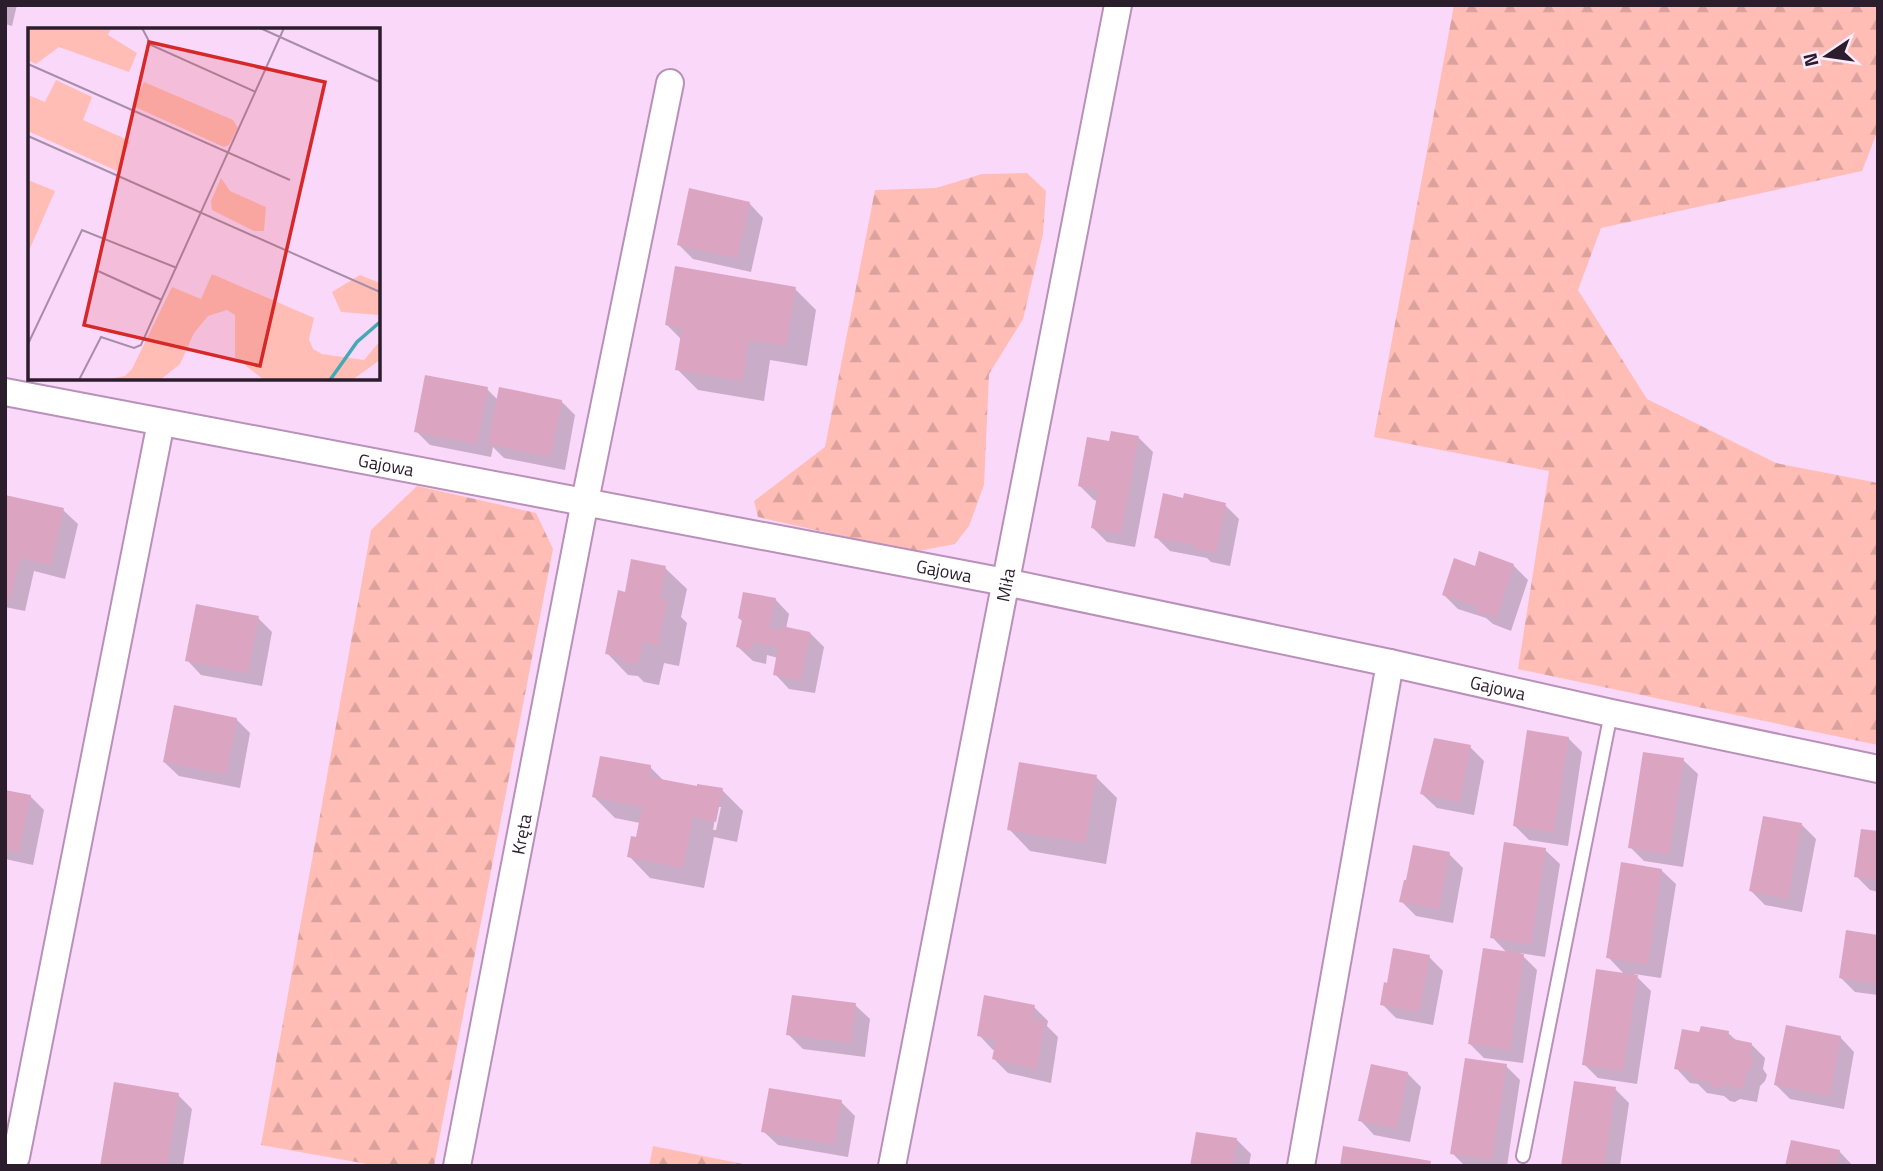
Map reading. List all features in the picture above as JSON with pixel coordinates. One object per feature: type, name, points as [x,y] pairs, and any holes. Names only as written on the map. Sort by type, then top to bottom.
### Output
[{"type":"street","name":"Miła","points":[[892,1166],[1118,5]]},
{"type":"street","name":"Kręta","points":[[457,1166],[585,501],[670,83]]},
{"type":"street","name":"Gajowa","points":[[5,392],[1005,582],[1878,769]]},
{"type":"street","points":[[5,1163],[16,1157],[161,422]]},
{"type":"street","points":[[1301,1166],[1390,663]]},
{"type":"lane","points":[[1523,1156],[1611,713]]},
{"type":"green space","points":[[1454,5],[1878,5],[1878,130],[1862,171],[1601,228],[1578,290],[1647,399],[1776,463],[1878,483],[1878,745],[1518,669],[1549,471],[1374,437]]},
{"type":"green space","points":[[1027,173],[1046,191],[1043,234],[1023,319],[989,374],[984,485],[969,526],[955,544],[913,552],[758,517],[754,501],[825,447],[875,190],[936,188],[982,174]]},
{"type":"green space","points":[[417,486],[536,513],[553,549],[434,1166],[378,1166],[261,1145],[371,530]]},
{"type":"green space","points":[[653,1146],[753,1166],[649,1166]]},
{"type":"building","points":[[689,188],[750,202],[737,258],[677,245]]},
{"type":"building","points":[[675,266],[796,287],[786,346],[749,340],[743,381],[675,370],[682,328],[665,325]]},
{"type":"building","points":[[425,375],[488,387],[477,444],[414,432]]},
{"type":"building","points":[[499,387],[562,400],[551,457],[488,444]]},
{"type":"building","points":[[1111,431],[1139,436],[1121,534],[1091,528],[1098,491],[1078,486],[1087,437],[1109,441]]},
{"type":"building","points":[[1163,493],[1183,498],[1184,493],[1226,503],[1216,553],[1194,548],[1195,545],[1154,538]]},
{"type":"building","points":[[5,495],[64,508],[51,565],[20,558],[11,598],[5,597]]},
{"type":"building","points":[[1479,551],[1514,564],[1497,618],[1476,611],[1477,606],[1442,595],[1454,558],[1475,566]]},
{"type":"building","points":[[631,559],[666,566],[660,599],[667,600],[658,645],[643,642],[638,665],[621,661],[621,657],[605,654],[618,590],[625,592]]},
{"type":"building","points":[[743,592],[776,598],[769,627],[781,630],[782,626],[810,632],[801,680],[773,675],[778,647],[753,642],[752,650],[736,647],[742,620],[738,618]]},
{"type":"building","points":[[196,604],[259,616],[248,673],[185,661]]},
{"type":"building","points":[[174,705],[237,718],[226,774],[163,762]]},
{"type":"building","points":[[1527,730],[1569,737],[1554,832],[1513,826]]},
{"type":"building","points":[[1434,738],[1471,745],[1460,802],[1420,794]]},
{"type":"building","points":[[1643,752],[1684,758],[1669,854],[1628,848]]},
{"type":"building","points":[[600,756],[651,765],[650,777],[723,788],[716,822],[693,817],[683,868],[627,857],[631,836],[636,837],[642,807],[592,797]]},
{"type":"building","points":[[1019,762],[1097,775],[1085,843],[1007,830]]},
{"type":"building","points":[[5,790],[31,795],[19,852],[5,849]]},
{"type":"building","points":[[1763,816],[1802,823],[1788,899],[1749,891]]},
{"type":"building","points":[[1861,829],[1878,831],[1878,880],[1854,877]]},
{"type":"building","points":[[1504,842],[1546,848],[1531,944],[1490,938]]},
{"type":"building","points":[[1413,845],[1450,852],[1439,909],[1399,902]]},
{"type":"building","points":[[1621,862],[1662,869],[1648,964],[1606,958]]},
{"type":"building","points":[[1846,930],[1878,935],[1878,984],[1839,978]]},
{"type":"building","points":[[1393,948],[1430,955],[1419,1012],[1380,1005]]},
{"type":"building","points":[[1483,948],[1524,954],[1510,1050],[1468,1044]]},
{"type":"building","points":[[1596,969],[1638,975],[1623,1071],[1582,1065]]},
{"type":"building","points":[[792,995],[856,1003],[851,1043],[786,1035]]},
{"type":"building","points":[[984,995],[1035,1005],[1032,1019],[1045,1021],[1037,1069],[992,1059],[996,1040],[977,1036]]},
{"type":"building","points":[[1786,1025],[1841,1036],[1830,1096],[1774,1085]]},
{"type":"building","points":[[1701,1026],[1729,1031],[1728,1038],[1752,1043],[1752,1067],[1747,1071],[1743,1089],[1725,1085],[1720,1089],[1713,1087],[1709,1082],[1691,1079],[1692,1072],[1674,1069],[1682,1029],[1699,1032]]},
{"type":"building","points":[[1465,1058],[1507,1064],[1492,1160],[1450,1154]]},
{"type":"building","points":[[1371,1064],[1408,1072],[1397,1128],[1358,1121]]},
{"type":"building","points":[[1574,1081],[1616,1087],[1604,1166],[1561,1166]]},
{"type":"building","points":[[114,1082],[179,1093],[167,1166],[100,1166]]},
{"type":"building","points":[[769,1088],[842,1100],[834,1144],[761,1132]]},
{"type":"building","points":[[1196,1132],[1237,1138],[1233,1166],[1190,1166]]},
{"type":"building","points":[[1791,1140],[1840,1150],[1837,1166],[1785,1166]]},
{"type":"building","points":[[1343,1146],[1431,1161],[1430,1166],[1340,1166]]}]
